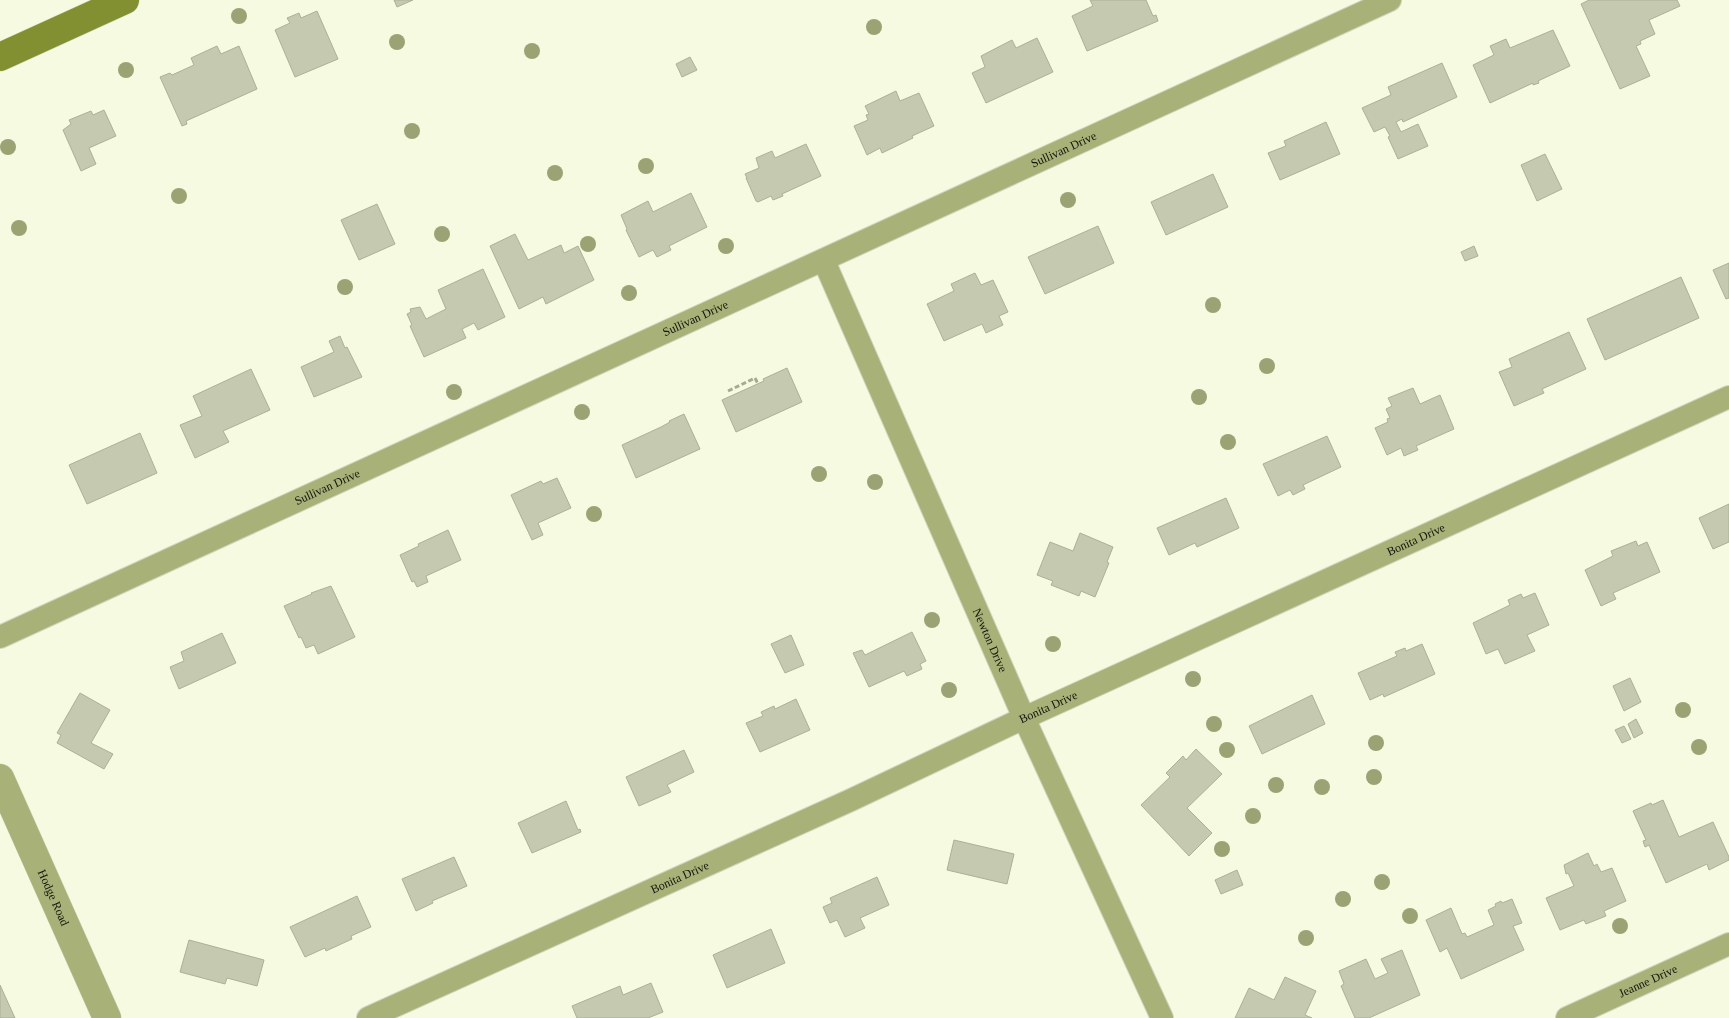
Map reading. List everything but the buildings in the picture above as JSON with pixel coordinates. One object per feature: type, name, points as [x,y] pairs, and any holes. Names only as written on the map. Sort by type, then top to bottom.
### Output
[{"type":"main road","points":[[0,57],[125,0]]},
{"type":"street","name":"Sullivan Drive","points":[[0,637],[1390,0]]},
{"type":"street","name":"Newton Drive","points":[[824,261],[1024,718],[1162,1018]]},
{"type":"street","name":"Bonita Drive","points":[[368,1018],[851,800],[1024,718],[1729,397]]},
{"type":"street","name":"Hodge Road","points":[[0,778],[107,1018]]},
{"type":"street","name":"Jeanne Drive","points":[[1567,1018],[1729,944]]},
{"type":"path","points":[[728,391],[755,378],[758,384]]}]
